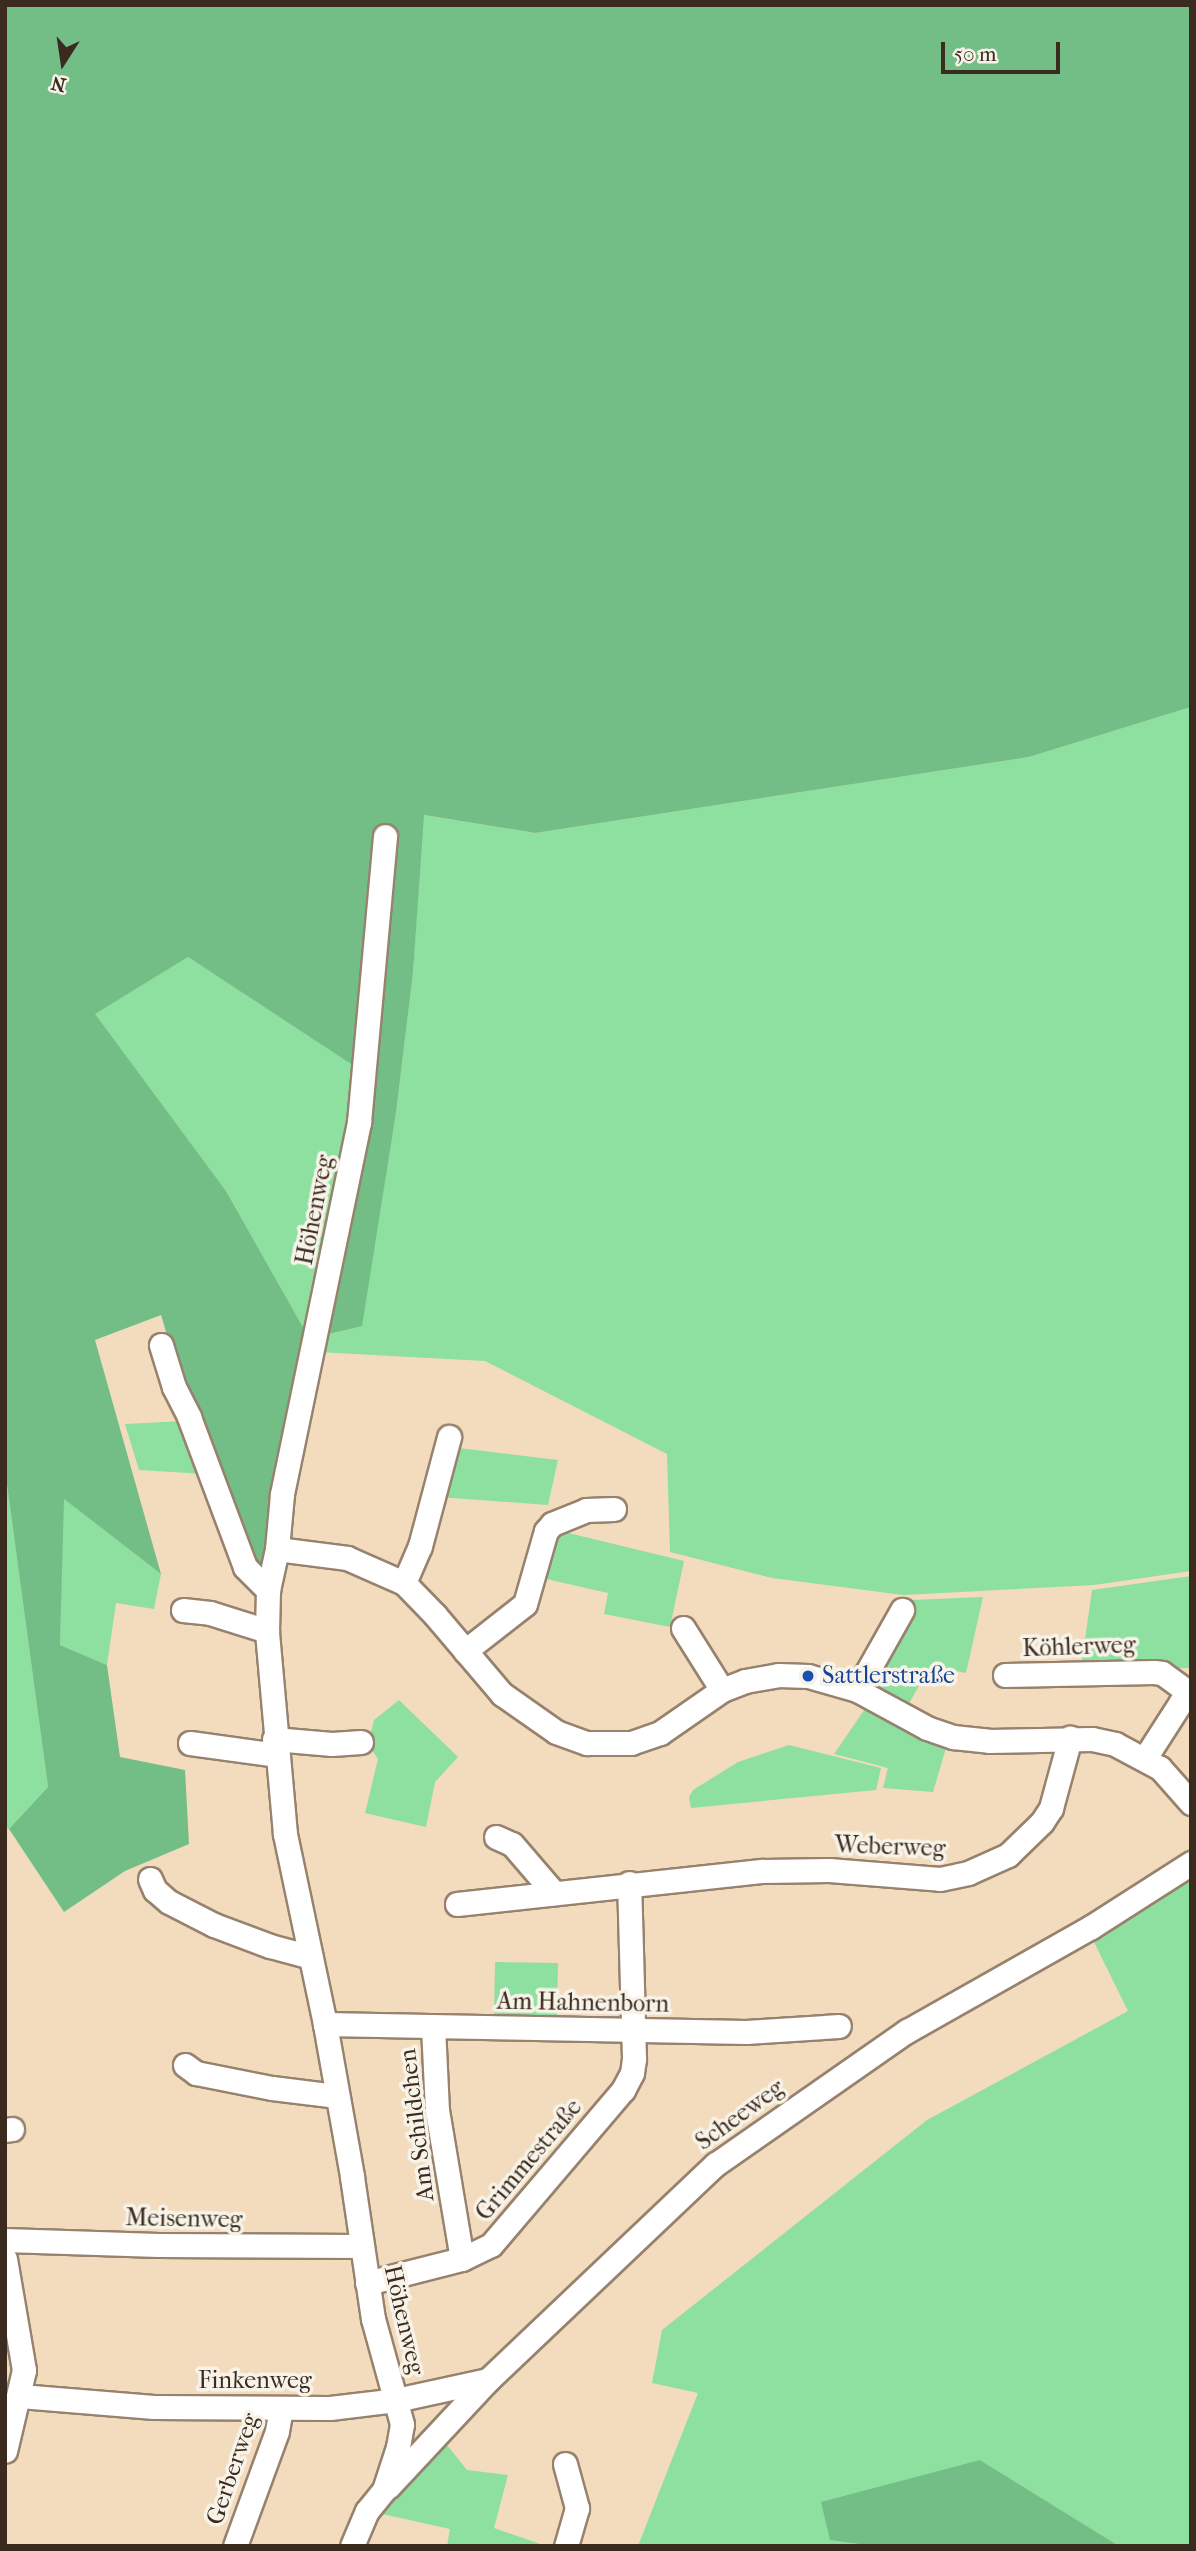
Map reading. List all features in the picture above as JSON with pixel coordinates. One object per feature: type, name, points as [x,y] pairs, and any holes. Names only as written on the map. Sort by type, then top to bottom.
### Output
[{"type":"street","name":"Höhenweg","points":[[352,2546],[367,2511],[384,2490],[401,2434],[396,2400],[380,2348],[367,2283],[352,2176],[325,2024],[285,1834],[275,1747],[267,1631],[268,1590],[282,1493],[359,1122],[385,836]]},
{"type":"street","points":[[161,1345],[171,1380],[189,1417],[245,1567],[268,1590]]},
{"type":"street","points":[[404,1583],[420,1546],[449,1437]]},
{"type":"street","points":[[465,1651],[525,1604],[545,1531],[552,1524],[586,1510],[614,1509]]},
{"type":"street","points":[[276,1549],[347,1558],[404,1583],[502,1694],[556,1732],[601,1745],[631,1743],[660,1733],[722,1690],[761,1677],[808,1676],[857,1689],[927,1728],[953,1737],[989,1741],[1070,1738],[1103,1741],[1145,1758],[1171,1777],[1191,1803]]},
{"type":"street","points":[[183,1610],[211,1614],[267,1631]]},
{"type":"street","points":[[857,1689],[902,1610]]},
{"type":"street","points":[[683,1628],[722,1690]]},
{"type":"street","name":"Köhlerweg","points":[[1005,1675],[1162,1673],[1190,1692],[1145,1758]]},
{"type":"street","name":"Weberweg","points":[[457,1904],[629,1883],[763,1871],[840,1871],[940,1879],[968,1873],[1008,1855],[1042,1822],[1051,1808],[1070,1738]]},
{"type":"street","points":[[190,1743],[275,1747],[361,1742]]},
{"type":"street","points":[[496,1837],[512,1844],[554,1893]]},
{"type":"street","name":"Scheeweg","points":[[384,2490],[488,2380],[689,2189],[744,2143],[907,2031],[1091,1927],[1191,1863]]},
{"type":"street","points":[[150,1879],[161,1896],[206,1921],[263,1944],[311,1957]]},
{"type":"street","points":[[629,1883],[631,2030]]},
{"type":"street","name":"Am Hahnenborn","points":[[325,2024],[756,2032],[839,2026]]},
{"type":"street","name":"Am Schildchen","points":[[433,2026],[437,2110],[462,2259]]},
{"type":"street","name":"Grimmestraße","points":[[367,2283],[462,2259],[502,2236],[623,2090],[632,2073],[631,2030]]},
{"type":"street","points":[[185,2065],[196,2073],[209,2076],[336,2096]]},
{"type":"street","name":"Meisenweg","points":[[5,2240],[158,2245],[362,2246]]},
{"type":"street","points":[[5,2259],[24,2370],[5,2451]]},
{"type":"street","name":"Finkenweg","points":[[20,2396],[153,2407],[281,2409],[396,2400],[488,2380]]},
{"type":"street","name":"Gerberweg","points":[[235,2546],[277,2431],[281,2409]]},
{"type":"street","points":[[565,2463],[577,2508],[566,2546]]},
{"type":"green space","points":[[5,5],[1191,5],[1191,707],[1029,757],[535,833],[424,815],[413,973],[396,1113],[362,1326],[321,1336],[363,1072],[188,957],[95,1014],[226,1191],[317,1352],[262,1569],[213,1487],[161,1315],[95,1340],[161,1574],[64,1499],[60,1645],[107,1665],[120,1757],[185,1770],[189,1844],[125,1871],[64,1912],[9,1829],[48,1787],[5,1470]]},
{"type":"green space","points":[[1191,707],[1191,1571],[1094,1585],[903,1595],[772,1578],[670,1552],[667,1454],[485,1361],[317,1352],[226,1191],[94,1014],[188,957],[363,1072],[322,1336],[361,1326],[396,1113],[413,973],[423,815],[535,833],[1029,757]]},
{"type":"green space","points":[[184,1421],[204,1474],[139,1470],[125,1424]]},
{"type":"green space","points":[[451,1447],[558,1460],[548,1505],[438,1497]]},
{"type":"green space","points":[[5,1470],[48,1787],[9,1829],[5,1827]]},
{"type":"green space","points":[[63,1498],[161,1574],[154,1609],[116,1603],[107,1665],[60,1645]]},
{"type":"green space","points":[[552,1529],[684,1561],[670,1627],[604,1614],[608,1593],[542,1578]]},
{"type":"green space","points":[[1191,1576],[1191,1668],[1081,1668],[1092,1590]]},
{"type":"green space","points":[[983,1597],[966,1673],[930,1666],[907,1707],[865,1685],[912,1600]]},
{"type":"green space","points":[[399,1700],[458,1757],[435,1782],[426,1827],[365,1813],[378,1759],[368,1744],[374,1720]]},
{"type":"green space","points":[[867,1706],[946,1748],[933,1792],[883,1788],[888,1768],[834,1754]]},
{"type":"green space","points":[[789,1745],[881,1768],[876,1790],[691,1808],[689,1797],[693,1790],[738,1762]]},
{"type":"green space","points":[[1191,1871],[1191,2546],[1119,2546],[980,2460],[830,2540],[873,2546],[638,2546],[698,2393],[652,2383],[662,2330],[927,2120],[1128,2011],[1091,1936]]},
{"type":"green space","points":[[495,1962],[558,1963],[557,2022],[494,2021]]},
{"type":"green space","points":[[442,2439],[467,2470],[508,2475],[494,2528],[546,2546],[447,2546],[450,2529],[382,2514],[384,2499]]},
{"type":"green space","points":[[980,2460],[1119,2546],[873,2546],[830,2540],[821,2502]]},
{"type":"place","name":"Sattlerstraße","points":[[808,1676]]}]
